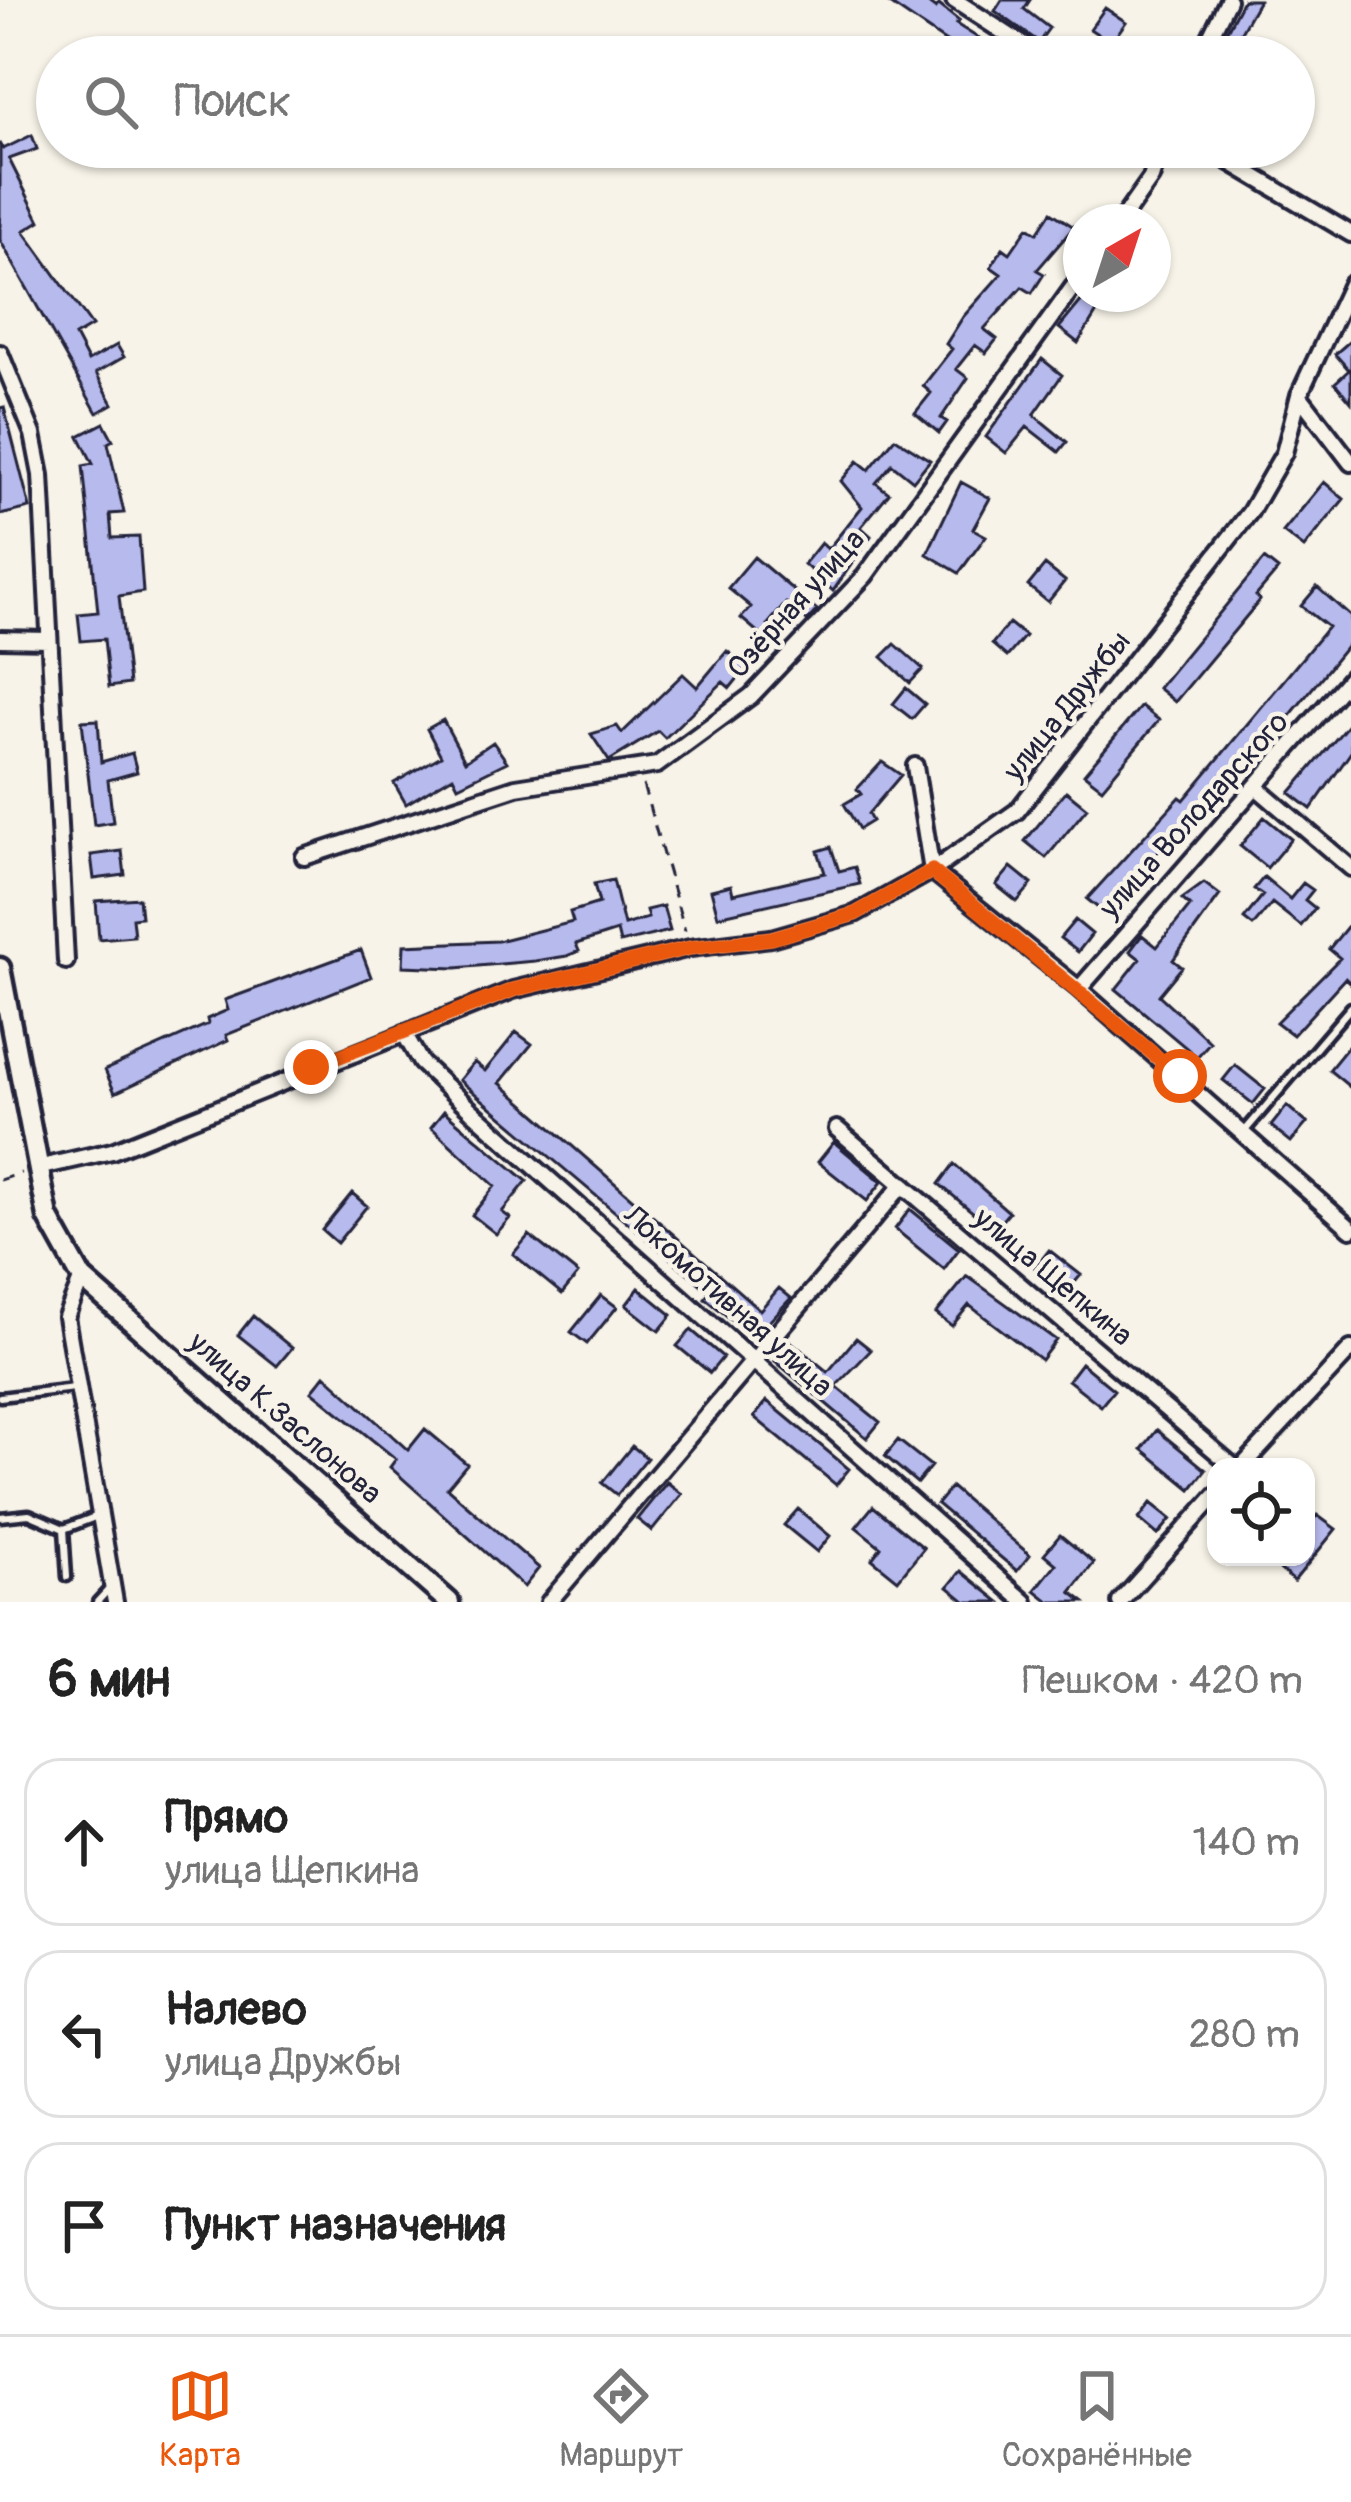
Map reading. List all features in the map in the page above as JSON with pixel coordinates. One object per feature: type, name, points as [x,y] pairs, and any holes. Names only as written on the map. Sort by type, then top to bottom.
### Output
[{"type":"street","points":[[954,0],[1010,36]]},
{"type":"street","points":[[1210,36],[1228,0]]},
{"type":"street","points":[[1133,204],[1154,168]]},
{"type":"street","points":[[1240,168],[1351,234]]},
{"type":"street","name":"улица Дружбы","points":[[37,1168],[112,1151],[513,990],[690,948],[772,938],[855,914],[932,871],[1017,811],[1150,647],[1250,512],[1284,453],[1299,395],[1351,284]]},
{"type":"street","name":"Озёрная улица","points":[[304,857],[516,787],[657,765],[751,696],[865,576],[1063,301]]},
{"type":"street","points":[[0,353],[33,434],[41,475],[65,961]]},
{"type":"street","points":[[1299,395],[1351,464]]},
{"type":"street","points":[[0,640],[50,640]]},
{"type":"street","name":"улица Володарского","points":[[1079,989],[1351,677]]},
{"type":"street","points":[[915,766],[932,871],[1079,989],[1351,1229]]},
{"type":"street","points":[[1256,788],[1351,868]]},
{"type":"street","name":"улица К.Заслонова","points":[[0,968],[48,1217],[82,1278],[449,1602]]},
{"type":"street","name":"Локомотивная улица","points":[[404,1033],[421,1064],[455,1096],[1025,1602]]},
{"type":"street","name":"улица Щепкина","points":[[837,1129],[1227,1458]]},
{"type":"street","points":[[549,1602],[903,1184]]},
{"type":"street","points":[[82,1278],[66,1317],[115,1602]]},
{"type":"street","points":[[1247,1458],[1351,1349]]},
{"type":"street","points":[[1120,1602],[1207,1506]]},
{"type":"lane","points":[[1244,1133],[1351,1007]]},
{"type":"lane","points":[[0,1396],[80,1387]]},
{"type":"lane","points":[[0,1516],[28,1514],[64,1529],[103,1514]]},
{"type":"lane","points":[[64,1529],[67,1576]]},
{"type":"lane","points":[[97,1602],[113,1585]]},
{"type":"path","points":[[639,771],[690,948]]},
{"type":"path","points":[[0,1180],[37,1168]]},
{"type":"building","points":[[884,0],[924,0],[936,9],[939,5],[975,36],[937,36]]},
{"type":"building","points":[[1002,0],[1030,0],[1024,9],[1049,28],[1043,36],[1030,36],[995,11]]},
{"type":"building","points":[[1243,0],[1259,0],[1239,36],[1224,36]]},
{"type":"building","points":[[1105,8],[1126,22],[1116,36],[1100,36],[1090,29]]},
{"type":"building","points":[[32,135],[36,149],[9,159],[40,221],[24,231],[92,326],[75,336],[88,361],[117,345],[124,357],[96,373],[113,404],[97,413],[0,240],[0,143],[3,149]]},
{"type":"building","points":[[1051,212],[1063,220],[1063,240],[1037,270],[1044,274],[1032,293],[1022,287],[984,329],[997,339],[986,353],[975,345],[956,369],[968,378],[941,418],[947,422],[939,433],[915,413],[931,393],[923,386],[952,349],[946,344],[963,317],[1001,274],[991,267],[1003,248],[1010,253],[1028,227],[1037,233]]},
{"type":"building","points":[[1072,312],[1097,312],[1078,343],[1059,328]]},
{"type":"building","points":[[1351,340],[1351,402],[1335,383],[1349,370],[1335,354]]},
{"type":"building","points":[[1042,359],[1062,375],[1034,415],[1067,442],[1059,452],[1027,427],[1006,453],[986,437]]},
{"type":"building","points":[[4,407],[30,508],[0,515],[0,408]]},
{"type":"building","points":[[104,423],[113,440],[108,443],[124,513],[110,514],[112,538],[139,537],[143,592],[119,596],[129,684],[109,687],[104,639],[81,641],[78,614],[98,612],[83,466],[93,464],[79,436]]},
{"type":"building","points":[[895,438],[930,460],[913,481],[892,464],[876,483],[889,493],[861,527],[871,536],[833,591],[804,564],[821,543],[828,549],[862,507],[841,481],[858,461],[869,470]]},
{"type":"building","points":[[961,482],[990,498],[973,529],[986,536],[959,573],[927,554]]},
{"type":"building","points":[[1324,482],[1344,499],[1304,548],[1283,532]]},
{"type":"building","points":[[754,557],[817,610],[807,621],[786,603],[768,624],[783,636],[774,646],[741,618],[751,607],[728,588]]},
{"type":"building","points":[[1264,559],[1278,570],[1256,596],[1260,600],[1175,702],[1158,688]]},
{"type":"building","points":[[1045,565],[1065,581],[1048,602],[1028,586]]},
{"type":"building","points":[[1317,587],[1351,617],[1351,641],[1284,723],[1152,858],[1108,916],[1087,899],[1180,797],[1184,800],[1328,627],[1301,606]]},
{"type":"building","points":[[1009,623],[1025,636],[1007,657],[992,644]]},
{"type":"building","points":[[895,644],[923,669],[910,683],[882,657]]},
{"type":"building","points":[[727,651],[747,667],[730,688],[723,682],[665,738],[658,731],[609,761],[591,734],[617,726],[622,733],[683,674],[697,687]]},
{"type":"building","points":[[906,688],[925,704],[912,719],[893,704]]},
{"type":"building","points":[[1141,706],[1159,720],[1102,788],[1084,774]]},
{"type":"building","points":[[98,720],[101,762],[132,753],[137,772],[108,780],[113,822],[94,825],[82,721]]},
{"type":"building","points":[[443,720],[465,761],[493,742],[507,762],[458,786],[453,776],[406,804],[394,783],[441,756],[427,729]]},
{"type":"building","points":[[1351,721],[1351,752],[1311,809],[1290,793]]},
{"type":"building","points":[[882,762],[901,775],[868,814],[872,821],[859,829],[844,804],[861,794],[857,789]]},
{"type":"building","points":[[1066,791],[1087,808],[1046,858],[1025,841]]},
{"type":"building","points":[[1264,817],[1291,839],[1267,868],[1240,846]]},
{"type":"building","points":[[831,847],[839,871],[855,867],[860,884],[718,916],[711,890],[731,885],[733,894],[825,873],[818,851]]},
{"type":"building","points":[[122,851],[125,875],[94,879],[91,855]]},
{"type":"building","points":[[1011,867],[1032,884],[1017,902],[996,885]]},
{"type":"building","points":[[1264,877],[1290,899],[1303,883],[1313,890],[1305,900],[1315,908],[1301,926],[1272,903],[1253,926],[1244,919],[1263,895],[1254,889]]},
{"type":"building","points":[[613,880],[624,925],[648,918],[646,910],[663,906],[670,931],[620,943],[617,931],[576,944],[579,951],[567,956],[535,961],[456,968],[403,966],[404,945],[498,941],[573,922],[570,912],[599,903],[594,884]]},
{"type":"building","points":[[1204,883],[1220,895],[1173,960],[1182,967],[1159,995],[1210,1042],[1197,1057],[1116,989],[1140,959],[1130,951],[1142,935],[1157,947],[1190,906],[1182,899]]},
{"type":"building","points":[[139,898],[141,917],[132,918],[134,936],[99,939],[96,901]]},
{"type":"building","points":[[1075,920],[1092,934],[1078,952],[1060,938]]},
{"type":"building","points":[[1351,922],[1351,984],[1345,978],[1293,1035],[1276,1022],[1340,958],[1329,949]]},
{"type":"building","points":[[361,950],[371,977],[226,1035],[228,1040],[115,1093],[105,1070],[208,1024],[207,1019],[228,1010],[225,1000]]},
{"type":"building","points":[[516,1032],[532,1044],[500,1083],[760,1310],[779,1288],[791,1298],[754,1338],[705,1298],[710,1292],[459,1080],[474,1062],[485,1071]]},
{"type":"building","points":[[1351,1043],[1351,1088],[1329,1070]]},
{"type":"building","points":[[1235,1065],[1265,1089],[1253,1104],[1223,1080]]},
{"type":"building","points":[[1287,1106],[1307,1123],[1291,1142],[1271,1126]]},
{"type":"building","points":[[444,1111],[527,1181],[502,1212],[510,1218],[496,1234],[472,1215],[495,1186],[431,1127]]},
{"type":"building","points":[[834,1142],[882,1182],[867,1201],[818,1162]]},
{"type":"building","points":[[954,1164],[1009,1212],[994,1230],[939,1184]]},
{"type":"building","points":[[352,1193],[367,1206],[337,1243],[322,1230]]},
{"type":"building","points":[[910,1209],[959,1249],[944,1269],[895,1229]]},
{"type":"building","points":[[529,1235],[578,1274],[562,1294],[513,1254]]},
{"type":"building","points":[[1049,1250],[1081,1275],[1065,1294],[1035,1268]]},
{"type":"building","points":[[967,1276],[1056,1340],[1041,1360],[969,1305],[952,1326],[936,1314]]},
{"type":"building","points":[[639,1288],[672,1315],[659,1331],[626,1305]]},
{"type":"building","points":[[601,1295],[617,1307],[587,1344],[571,1332]]},
{"type":"building","points":[[253,1316],[292,1348],[277,1366],[238,1335]]},
{"type":"building","points":[[691,1330],[723,1357],[710,1373],[677,1346]]},
{"type":"building","points":[[856,1338],[871,1350],[836,1386],[880,1422],[867,1438],[775,1361],[790,1341],[828,1372]]},
{"type":"building","points":[[1081,1363],[1114,1390],[1101,1406],[1068,1380]]},
{"type":"building","points":[[325,1375],[408,1450],[425,1429],[467,1464],[447,1488],[539,1568],[524,1587],[390,1467],[396,1459],[312,1391]]},
{"type":"building","points":[[767,1401],[849,1469],[836,1485],[754,1417]]},
{"type":"building","points":[[1157,1430],[1206,1470],[1191,1489],[1142,1449]]},
{"type":"building","points":[[898,1440],[931,1466],[917,1483],[885,1456]]},
{"type":"building","points":[[632,1446],[647,1458],[617,1495],[602,1483]]},
{"type":"building","points":[[667,1482],[682,1494],[652,1531],[637,1519]]},
{"type":"building","points":[[951,1487],[1030,1555],[1017,1571],[937,1504]]},
{"type":"building","points":[[1151,1503],[1171,1519],[1158,1535],[1139,1519]]},
{"type":"building","points":[[873,1506],[924,1548],[898,1580],[872,1559],[881,1547],[856,1527]]},
{"type":"building","points":[[798,1509],[830,1536],[817,1552],[784,1525]]},
{"type":"building","points":[[1315,1518],[1336,1529],[1315,1555]]},
{"type":"building","points":[[1060,1535],[1094,1563],[1071,1592],[1084,1602],[1050,1602],[1035,1590],[1056,1564],[1044,1554]]},
{"type":"building","points":[[1276,1566],[1306,1566],[1294,1581]]},
{"type":"building","points":[[961,1571],[1000,1602],[966,1602],[948,1587]]},
{"type":"route","points":[[311,1067],[513,990],[690,948],[772,938],[855,914],[932,871],[1180,1076]]}]
